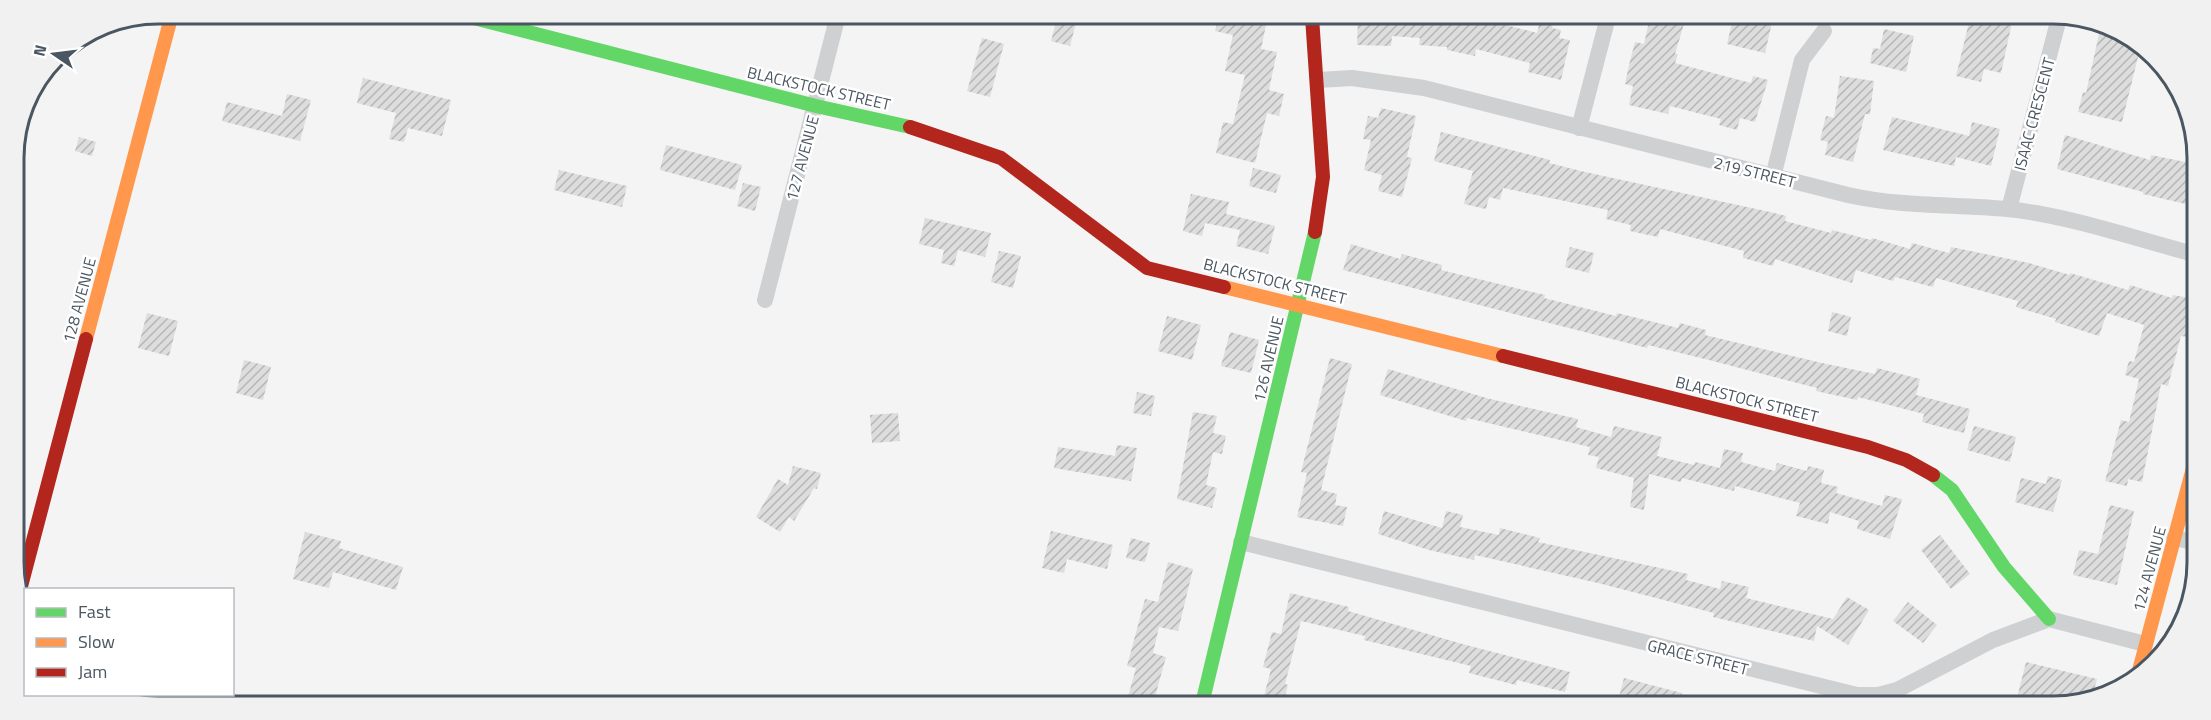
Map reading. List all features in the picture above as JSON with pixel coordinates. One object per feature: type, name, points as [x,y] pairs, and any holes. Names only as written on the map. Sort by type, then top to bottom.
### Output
[{"type":"street","name":"128 AVENUE","points":[[25,573],[169,24]]},
{"type":"street","name":"BLACKSTOCK STREET","points":[[497,24],[816,106],[920,129],[1002,158],[1147,268],[1298,303],[1868,447],[1906,460],[1929,472],[1952,490],[2004,567],[2049,619]]},
{"type":"street","name":"127 AVENUE","points":[[765,300],[836,24]]},
{"type":"street","name":"126 AVENUE","points":[[1204,696],[1317,225],[1323,177],[1313,24]]},
{"type":"street","points":[[1579,128],[1606,24]]},
{"type":"street","name":"ISAAC CRESCENT","points":[[2009,209],[2057,24]]},
{"type":"street","points":[[1773,177],[1802,60],[1824,32]]},
{"type":"street","name":"219 STREET","points":[[1318,80],[1352,78],[1398,83],[1874,201],[2009,209],[2187,252]]},
{"type":"street","name":"124 AVENUE","points":[[2140,663],[2187,490]]},
{"type":"street","points":[[2174,538],[2187,541]]},
{"type":"street","name":"GRACE STREET","points":[[1241,542],[1857,695],[1878,695],[1897,690],[1993,640],[2049,619]]},
{"type":"street","points":[[2049,619],[2145,644]]},
{"type":"building","points":[[1055,24],[1076,24],[1070,46],[1051,41]]},
{"type":"building","points":[[1217,24],[1266,25],[1261,49],[1277,52],[1269,90],[1284,94],[1279,116],[1267,113],[1255,163],[1216,153],[1223,122],[1233,124],[1245,75],[1225,71],[1233,35],[1215,31]]},
{"type":"building","points":[[1358,24],[1502,24],[1537,33],[1539,24],[1553,24],[1552,28],[1561,30],[1559,38],[1570,40],[1561,80],[1528,72],[1530,63],[1476,49],[1475,56],[1447,50],[1447,47],[1419,45],[1420,38],[1392,36],[1391,46],[1357,45]]},
{"type":"building","points":[[1648,24],[1684,24],[1675,54],[1678,54],[1675,63],[1751,83],[1753,76],[1768,80],[1755,122],[1740,118],[1737,130],[1719,125],[1721,119],[1670,106],[1668,114],[1629,105],[1633,86],[1625,84],[1629,65],[1635,42],[1644,44]]},
{"type":"building","points":[[1732,24],[1772,24],[1765,53],[1727,44]]},
{"type":"building","points":[[1969,24],[2012,24],[2001,73],[1984,69],[1981,82],[1956,76]]},
{"type":"building","points":[[1884,29],[1914,36],[1906,72],[1870,63],[1873,48],[1880,49]]},
{"type":"building","points":[[2099,33],[2120,42],[2138,55],[2122,122],[2078,112],[2083,92],[2086,93]]},
{"type":"building","points":[[982,38],[1004,44],[990,97],[967,91]]},
{"type":"building","points":[[1840,76],[1874,81],[1870,114],[1865,114],[1853,162],[1825,155],[1828,142],[1820,140],[1826,116],[1834,118]]},
{"type":"building","points":[[363,78],[451,100],[442,136],[408,128],[404,142],[389,139],[396,113],[357,103]]},
{"type":"building","points":[[287,94],[311,100],[300,141],[222,121],[227,102],[282,116]]},
{"type":"building","points":[[1381,108],[1416,116],[1407,157],[1412,158],[1402,197],[1378,191],[1382,175],[1364,170],[1371,140],[1363,139],[1368,116],[1378,118]]},
{"type":"building","points":[[1892,117],[1969,136],[1972,122],[2000,129],[1991,166],[1956,157],[1954,166],[1883,150]]},
{"type":"building","points":[[1441,132],[1550,160],[1549,163],[1585,172],[1786,216],[1785,221],[1831,233],[1832,230],[1871,240],[1872,238],[1910,249],[1912,243],[1949,253],[1951,247],[2029,263],[2128,290],[2130,285],[2172,298],[2173,295],[2187,298],[2187,337],[2181,336],[2168,386],[2161,384],[2142,482],[2128,479],[2127,486],[2105,481],[2121,420],[2129,422],[2139,379],[2125,375],[2129,361],[2134,362],[2144,325],[2107,313],[2099,336],[2055,322],[2056,319],[2016,307],[2018,301],[1936,278],[1933,287],[1895,277],[1893,281],[1856,270],[1852,283],[1775,259],[1773,266],[1743,258],[1744,251],[1660,229],[1658,237],[1630,231],[1631,225],[1606,219],[1608,210],[1503,188],[1500,200],[1489,197],[1486,209],[1464,204],[1473,171],[1434,161]]},
{"type":"building","points":[[2065,135],[2150,160],[2151,155],[2187,162],[2187,204],[2143,194],[2143,192],[2057,169]]},
{"type":"building","points":[[79,137],[96,142],[92,156],[75,151]]},
{"type":"building","points":[[666,145],[742,165],[735,190],[660,170]]},
{"type":"building","points":[[1253,168],[1281,175],[1276,193],[1249,186]]},
{"type":"building","points":[[559,170],[627,186],[622,207],[554,190]]},
{"type":"building","points":[[743,183],[761,187],[755,211],[737,206]]},
{"type":"building","points":[[1191,194],[1229,202],[1226,214],[1275,226],[1268,254],[1236,246],[1240,230],[1205,223],[1202,236],[1183,231]]},
{"type":"building","points":[[925,218],[991,233],[985,257],[958,250],[954,266],[941,263],[944,250],[919,244]]},
{"type":"building","points":[[1351,244],[1400,259],[1402,254],[1442,265],[1441,270],[1545,295],[1544,298],[1616,316],[1617,313],[1678,328],[1680,323],[1706,330],[1705,335],[1822,363],[1875,374],[1877,368],[1920,379],[1916,395],[1970,409],[1964,433],[1922,422],[1924,414],[1858,397],[1857,400],[1816,391],[1817,388],[1713,361],[1648,345],[1647,348],[1343,270]]},
{"type":"building","points":[[1570,247],[1594,253],[1589,273],[1565,267]]},
{"type":"building","points":[[999,251],[1021,256],[1013,288],[991,282]]},
{"type":"building","points":[[1832,312],[1851,317],[1847,336],[1828,331]]},
{"type":"building","points":[[147,313],[178,321],[169,356],[138,348]]},
{"type":"building","points":[[1167,316],[1201,325],[1192,360],[1158,351]]},
{"type":"building","points":[[1230,332],[1259,340],[1251,373],[1221,366]]},
{"type":"building","points":[[1330,358],[1352,364],[1321,490],[1337,494],[1335,505],[1347,507],[1343,526],[1297,517],[1307,473],[1301,472]]},
{"type":"building","points":[[244,360],[271,367],[263,400],[236,393]]},
{"type":"building","points":[[1388,369],[1490,399],[1578,419],[1576,427],[1611,437],[1614,426],[1662,437],[1657,456],[1694,465],[1695,462],[1720,468],[1724,449],[1743,453],[1741,462],[1775,471],[1777,463],[1807,471],[1808,466],[1824,470],[1821,483],[1838,487],[1836,493],[1882,506],[1885,495],[1902,499],[1890,539],[1857,529],[1859,521],[1830,512],[1828,524],[1796,516],[1800,503],[1735,486],[1734,491],[1682,478],[1681,482],[1649,474],[1644,510],[1630,507],[1634,478],[1596,468],[1599,457],[1588,455],[1590,447],[1467,418],[1466,421],[1380,395]]},
{"type":"building","points":[[1137,392],[1155,396],[1151,416],[1133,413]]},
{"type":"building","points":[[1193,412],[1217,416],[1213,433],[1226,436],[1222,454],[1213,452],[1206,485],[1217,488],[1212,508],[1177,499]]},
{"type":"building","points":[[898,413],[900,441],[872,443],[870,415]]},
{"type":"building","points":[[1974,426],[2016,437],[2010,462],[1967,450]]},
{"type":"building","points":[[1117,445],[1137,448],[1131,481],[1054,468],[1058,447],[1115,456]]},
{"type":"building","points":[[793,466],[821,473],[817,489],[814,488],[794,521],[789,517],[780,532],[756,517],[778,479],[788,485]]},
{"type":"building","points":[[2048,476],[2062,480],[2053,512],[2015,502],[2021,478],[2046,484]]},
{"type":"building","points":[[2110,505],[2134,511],[2117,585],[2073,575],[2079,550],[2098,554]]},
{"type":"building","points":[[1384,511],[1442,528],[1446,511],[1463,515],[1460,527],[1499,535],[1500,528],[1540,538],[1538,542],[1688,574],[1686,580],[1720,589],[1722,581],[1749,587],[1746,598],[1833,619],[1847,597],[1869,610],[1848,645],[1817,626],[1814,641],[1713,617],[1714,613],[1598,583],[1475,555],[1474,560],[1429,550],[1378,534]]},
{"type":"building","points":[[1051,531],[1113,545],[1107,569],[1067,559],[1064,573],[1042,568]]},
{"type":"building","points":[[305,532],[341,541],[339,548],[403,567],[396,590],[333,572],[329,588],[293,579]]},
{"type":"building","points":[[1940,535],[1970,574],[1951,589],[1921,550]]},
{"type":"building","points":[[1131,538],[1150,543],[1145,562],[1126,558]]},
{"type":"building","points":[[1168,562],[1193,569],[1178,631],[1159,627],[1153,653],[1166,657],[1155,696],[1128,696],[1136,668],[1127,666],[1145,599],[1158,602]]},
{"type":"building","points":[[1290,593],[1349,607],[1348,611],[1570,672],[1565,692],[1517,680],[1516,685],[1469,673],[1471,666],[1364,640],[1365,636],[1301,621],[1285,684],[1288,685],[1285,696],[1264,696],[1271,669],[1263,667],[1272,632],[1281,634]]},
{"type":"building","points":[[1908,602],[1937,625],[1923,643],[1893,621]]},
{"type":"building","points":[[2026,662],[2097,679],[2094,689],[2070,695],[2018,696]]},
{"type":"building","points":[[1624,678],[1682,693],[1681,696],[1619,696]]},
{"type":"traffic: fast","points":[[497,24],[816,106],[910,127]]},
{"type":"traffic: fast","points":[[1204,696],[1315,232]]},
{"type":"traffic: fast","points":[[1933,475],[1952,490],[2004,567],[2049,619]]},
{"type":"traffic: slow","points":[[86,339],[169,24]]},
{"type":"traffic: slow","points":[[1224,287],[1503,356]]},
{"type":"traffic: slow","points":[[2141,663],[2187,490]]},
{"type":"traffic: jam","points":[[1312,24],[1323,177],[1315,232]]},
{"type":"traffic: jam","points":[[910,127],[1001,158],[1147,268],[1224,287]]},
{"type":"traffic: jam","points":[[25,573],[86,339]]},
{"type":"traffic: jam","points":[[1503,356],[1868,447],[1906,460],[1933,475]]}]
